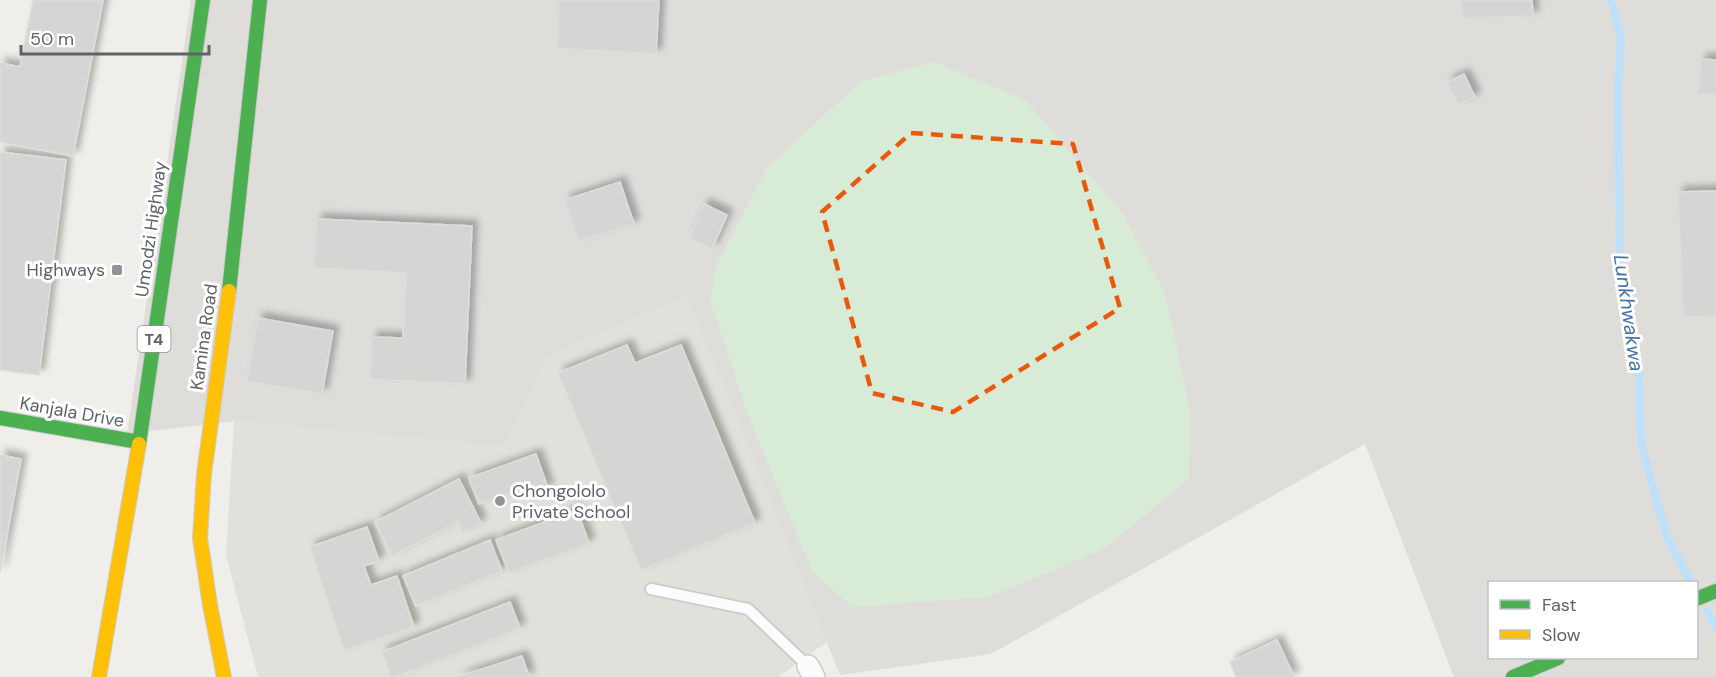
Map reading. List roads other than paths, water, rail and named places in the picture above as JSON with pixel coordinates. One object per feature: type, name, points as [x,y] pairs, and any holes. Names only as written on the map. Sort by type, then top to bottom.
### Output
[{"type":"main road","name":"Umodzi Highway","points":[[99,677],[139,442],[203,0]]},
{"type":"main road","name":"Kamina Road","points":[[224,677],[200,538],[204,467],[227,313],[261,0]]},
{"type":"main road","name":"Kanjala Drive","points":[[0,418],[139,442]]},
{"type":"main road","points":[[1698,598],[1716,591]]},
{"type":"main road","points":[[1513,677],[1554,659]]},
{"type":"lane","points":[[651,589],[748,609],[811,671]]},
{"type":"waterway","name":"Lunkhwakwa","points":[[1611,0],[1621,36],[1618,92],[1620,269],[1639,372],[1641,443],[1667,538],[1690,581]]},
{"type":"waterway","name":"Lunkhwakwa","points":[[1707,611],[1716,627]]},
{"type":"place","name":"Highways","points":[[117,270]]},
{"type":"place","name":"Chongololo Private School","points":[[500,501]]}]
